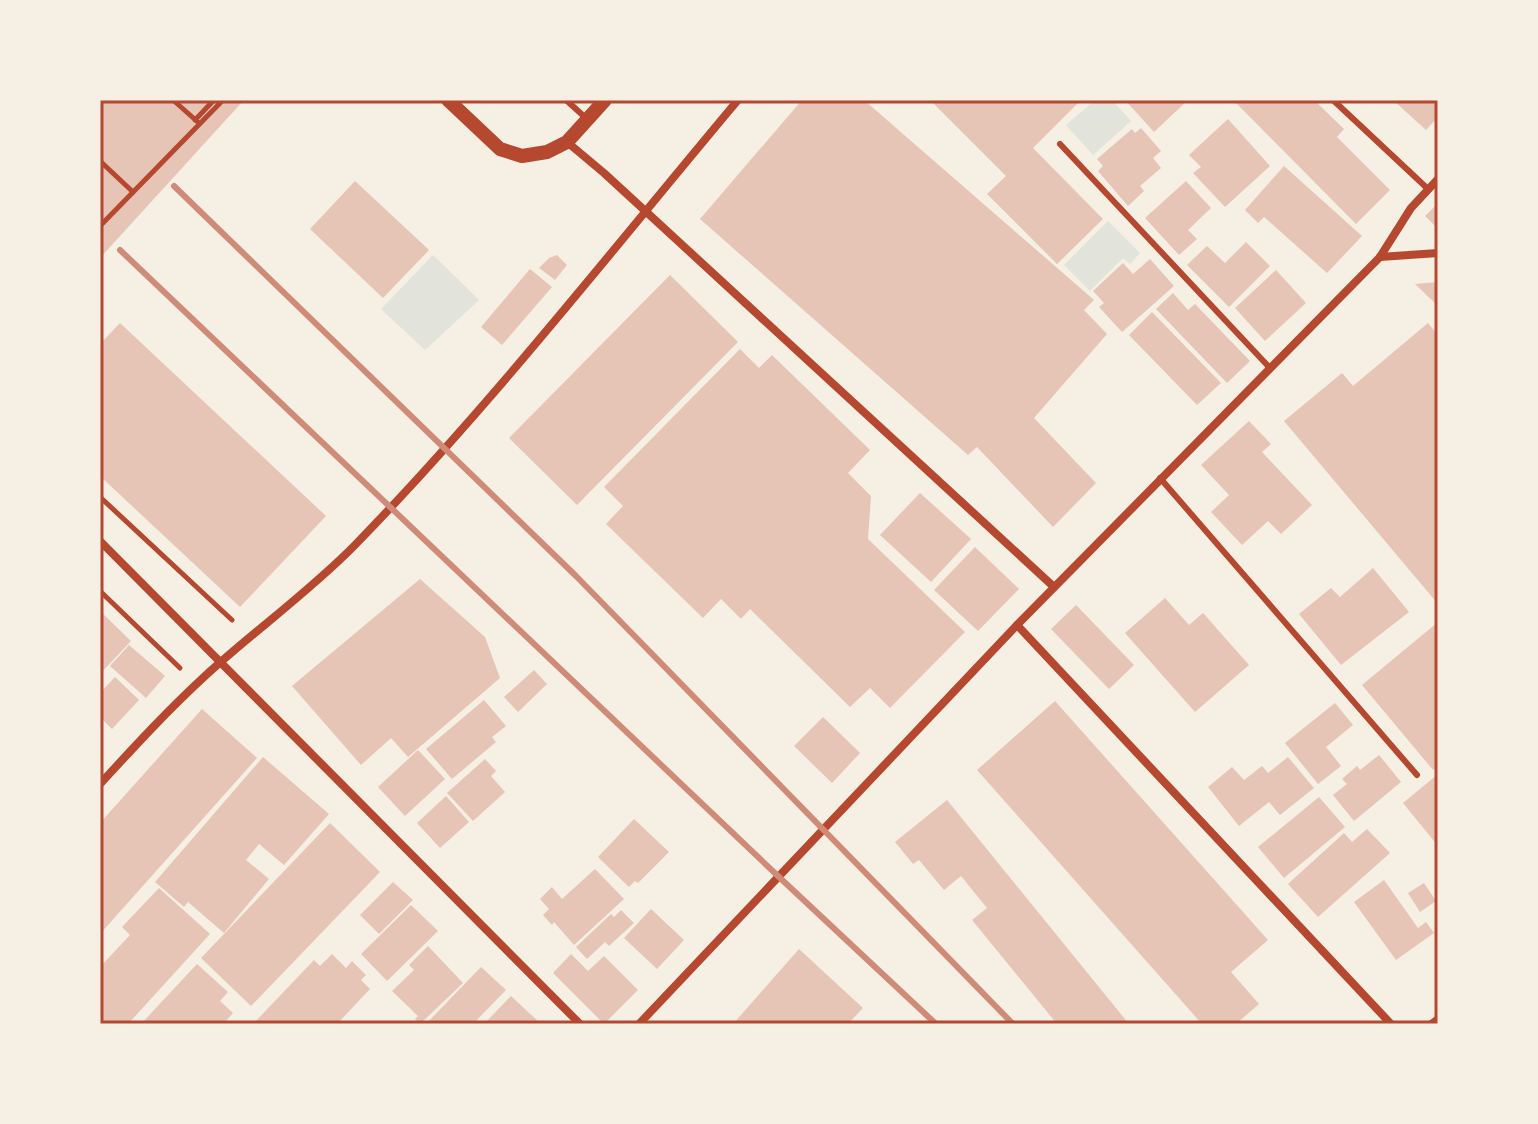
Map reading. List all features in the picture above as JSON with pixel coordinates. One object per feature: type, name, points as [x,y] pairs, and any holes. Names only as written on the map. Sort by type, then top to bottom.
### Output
[{"type":"street","points":[[448,100],[500,149],[522,156],[547,152],[567,142],[605,100]]},
{"type":"street","points":[[102,782],[171,707],[354,546],[501,385],[738,100]]},
{"type":"street","points":[[567,142],[1054,587]]},
{"type":"street","points":[[639,1024],[1017,625],[1380,257],[1411,208],[1438,179]]},
{"type":"street","points":[[1380,257],[1438,253]]},
{"type":"street","points":[[100,541],[580,1024]]},
{"type":"street","points":[[1017,625],[1391,1024]]},
{"type":"lane","points":[[566,100],[587,119]]},
{"type":"lane","points":[[1333,100],[1428,189]]},
{"type":"lane","points":[[1060,144],[1269,367]]},
{"type":"lane","points":[[1160,478],[1417,775]]},
{"type":"lane","points":[[1430,1024],[1438,1018]]},
{"type":"path","points":[[173,100],[198,122]]},
{"type":"path","points":[[198,122],[214,100]]},
{"type":"path","points":[[100,226],[198,122],[223,100]]},
{"type":"path","points":[[100,161],[133,192]]},
{"type":"path","points":[[100,497],[236,624]]},
{"type":"path","points":[[100,591],[181,669]]},
{"type":"shaded area","points":[[1095,100],[1112,100],[1131,121],[1093,155],[1066,125]]},
{"type":"shaded area","points":[[1108,221],[1140,253],[1130,264],[1123,258],[1090,291],[1064,265]]},
{"type":"shaded area","points":[[433,255],[479,300],[425,350],[381,309]]},
{"type":"building","points":[[100,100],[244,100],[100,258]]},
{"type":"building","points":[[802,100],[864,100],[1094,300],[1084,310],[1107,334],[1034,418],[1096,483],[1053,527],[977,447],[968,455],[700,219]]},
{"type":"building","points":[[930,100],[1081,100],[1033,148],[1103,219],[1057,264],[987,194],[1006,176]]},
{"type":"building","points":[[1125,100],[1188,100],[1154,132]]},
{"type":"building","points":[[1239,100],[1314,100],[1344,129],[1337,137],[1390,190],[1356,224],[1236,103]]},
{"type":"building","points":[[1393,100],[1438,100],[1438,117],[1426,130]]},
{"type":"building","points":[[1228,119],[1270,166],[1225,207],[1193,173],[1201,167],[1189,155]]},
{"type":"building","points":[[1141,128],[1161,151],[1153,158],[1161,168],[1140,186],[1144,191],[1128,206],[1098,171],[1103,166],[1097,159],[1132,129],[1135,133]]},
{"type":"building","points":[[1284,166],[1362,236],[1327,273],[1264,217],[1258,223],[1245,210]]},
{"type":"building","points":[[355,181],[429,250],[383,298],[310,229]]},
{"type":"building","points":[[1186,181],[1211,208],[1188,230],[1197,239],[1179,255],[1145,218]]},
{"type":"building","points":[[1438,203],[1438,229],[1425,216]]},
{"type":"building","points":[[1246,242],[1270,266],[1229,307],[1187,265],[1207,246],[1225,263]]},
{"type":"building","points":[[557,255],[567,265],[555,280],[539,268]]},
{"type":"building","points":[[1150,259],[1174,286],[1122,332],[1099,307],[1104,303],[1093,291],[1123,263],[1133,274]]},
{"type":"building","points":[[530,269],[552,287],[502,345],[481,327]]},
{"type":"building","points":[[1276,270],[1306,303],[1265,341],[1235,308]]},
{"type":"building","points":[[670,275],[738,342],[577,505],[509,438]]},
{"type":"building","points":[[1438,282],[1438,306],[1415,284]]},
{"type":"building","points":[[1173,293],[1188,310],[1195,304],[1250,361],[1227,383],[1156,309]]},
{"type":"building","points":[[1152,312],[1221,383],[1197,405],[1129,335]]},
{"type":"building","points":[[120,323],[326,516],[240,607],[100,476],[100,344]]},
{"type":"building","points":[[1428,323],[1438,335],[1438,604],[1284,421],[1342,373],[1353,386]]},
{"type":"building","points":[[740,349],[759,368],[772,355],[870,450],[848,473],[871,496],[868,539],[965,632],[890,708],[870,688],[850,707],[750,609],[741,619],[721,599],[703,618],[606,524],[623,506],[604,487]]},
{"type":"building","points":[[1249,421],[1271,444],[1262,452],[1312,505],[1281,534],[1268,521],[1242,545],[1211,512],[1229,495],[1201,465]]},
{"type":"building","points":[[920,493],[971,539],[931,582],[880,535]]},
{"type":"building","points":[[975,547],[1019,589],[978,631],[934,590]]},
{"type":"building","points":[[1373,568],[1409,612],[1341,665],[1299,614],[1331,588],[1340,597]]},
{"type":"building","points":[[420,579],[485,637],[500,678],[408,757],[391,738],[361,765],[292,686]]},
{"type":"building","points":[[1165,598],[1189,625],[1203,613],[1249,665],[1195,712],[1125,633]]},
{"type":"building","points":[[1076,605],[1134,665],[1109,689],[1051,629]]},
{"type":"building","points":[[100,611],[131,641],[100,674]]},
{"type":"building","points":[[1438,622],[1438,766],[1433,770],[1362,685]]},
{"type":"building","points":[[129,645],[165,676],[146,698],[110,666]]},
{"type":"building","points":[[534,670],[547,684],[518,712],[504,697]]},
{"type":"building","points":[[115,677],[139,700],[112,729],[100,717],[100,693]]},
{"type":"building","points":[[484,700],[506,726],[492,737],[496,742],[452,779],[426,749]]},
{"type":"building","points":[[1055,701],[1268,940],[1231,972],[1259,1004],[1236,1024],[1202,1024],[977,770]]},
{"type":"building","points":[[1335,703],[1353,725],[1326,747],[1341,766],[1318,784],[1285,743]]},
{"type":"building","points":[[202,709],[257,758],[100,934],[100,823]]},
{"type":"building","points":[[823,717],[860,753],[832,783],[794,746]]},
{"type":"building","points":[[418,750],[445,779],[405,816],[378,787]]},
{"type":"building","points":[[1379,755],[1401,782],[1354,821],[1333,795],[1347,784],[1342,779],[1357,766],[1360,770]]},
{"type":"building","points":[[263,757],[329,814],[284,865],[259,844],[246,860],[269,879],[224,933],[188,902],[184,907],[155,882]]},
{"type":"building","points":[[1288,757],[1314,788],[1280,815],[1269,802],[1239,826],[1208,787],[1232,767],[1244,780],[1262,766],[1268,773]]},
{"type":"building","points":[[485,759],[496,771],[491,776],[505,792],[473,821],[447,793]]},
{"type":"building","points":[[1438,774],[1438,846],[1403,803]]},
{"type":"building","points":[[446,796],[469,822],[440,848],[417,823]]},
{"type":"building","points":[[1319,797],[1345,827],[1284,878],[1258,847]]},
{"type":"building","points":[[947,800],[1129,1024],[1057,1024],[972,920],[987,908],[961,876],[944,890],[919,860],[913,864],[895,842]]},
{"type":"building","points":[[634,819],[669,852],[638,883],[635,881],[629,887],[598,857]]},
{"type":"building","points":[[330,823],[380,872],[251,1006],[201,958]]},
{"type":"building","points":[[1367,829],[1390,853],[1318,917],[1288,884],[1344,833],[1352,842]]},
{"type":"building","points":[[595,869],[624,899],[574,945],[554,922],[552,925],[543,915],[549,909],[540,899],[552,887],[562,899]]},
{"type":"building","points":[[1384,880],[1418,928],[1426,922],[1434,933],[1396,960],[1354,902]]},
{"type":"building","points":[[393,882],[413,900],[379,934],[360,915]]},
{"type":"building","points":[[1424,883],[1436,901],[1420,912],[1408,893]]},
{"type":"building","points":[[159,888],[210,934],[128,1024],[108,1024],[100,1017],[100,967],[130,935],[122,927]]},
{"type":"building","points":[[411,905],[438,931],[387,981],[361,954]]},
{"type":"building","points":[[651,909],[684,940],[657,969],[624,938]]},
{"type":"building","points":[[621,910],[634,923],[609,946],[605,942],[587,959],[576,947],[611,914],[614,917]]},
{"type":"building","points":[[428,946],[463,983],[420,1024],[415,1019],[418,1016],[392,991],[414,970],[409,965]]},
{"type":"building","points":[[799,949],[863,1008],[848,1024],[733,1024]]},
{"type":"building","points":[[332,954],[346,968],[352,961],[366,975],[361,980],[370,989],[337,1024],[253,1024],[314,960],[320,966]]},
{"type":"building","points":[[571,954],[588,971],[604,956],[638,990],[604,1024],[553,973]]},
{"type":"building","points":[[197,964],[228,992],[220,1001],[233,1013],[223,1024],[141,1024]]},
{"type":"building","points":[[481,967],[506,990],[473,1024],[426,1024]]},
{"type":"building","points":[[511,996],[541,1024],[484,1024]]},
{"type":"railway","points":[[174,186],[576,576],[1013,1024]]},
{"type":"railway","points":[[120,250],[936,1024]]}]
